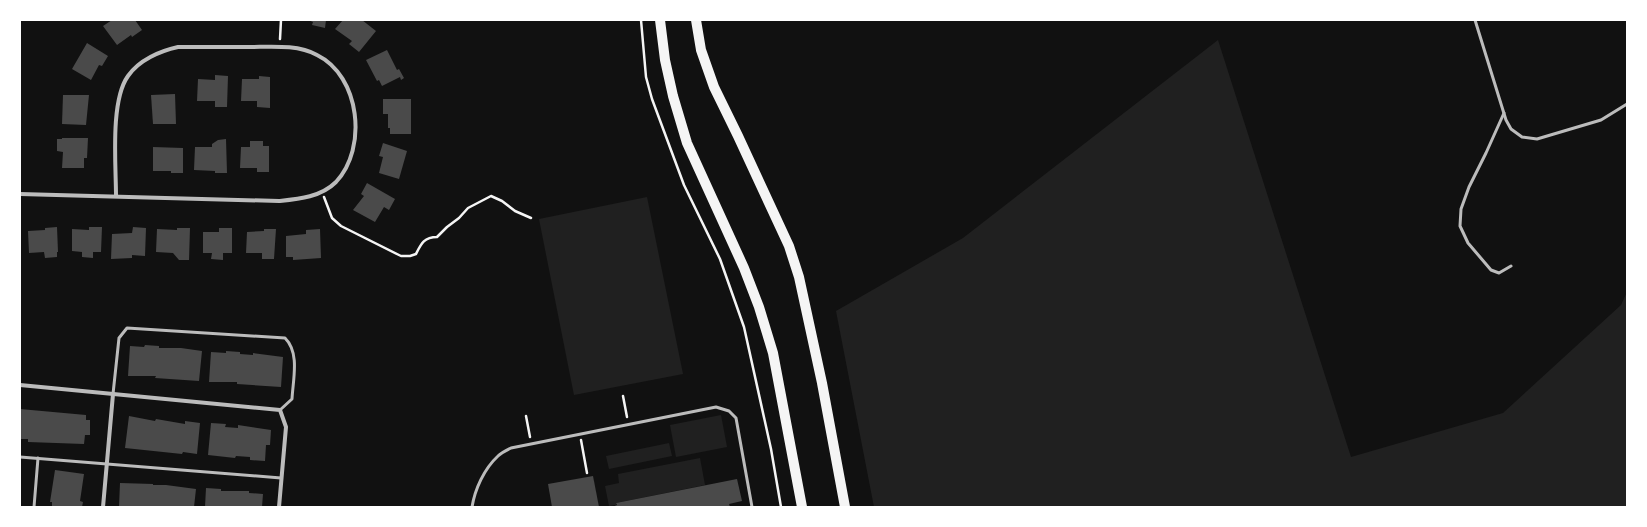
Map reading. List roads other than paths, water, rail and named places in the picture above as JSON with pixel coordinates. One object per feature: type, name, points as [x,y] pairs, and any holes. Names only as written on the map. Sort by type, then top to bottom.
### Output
[{"type":"main road","points":[[660,20],[665,60],[673,96],[687,143],[744,268],[773,353],[802,507]]},
{"type":"main road","points":[[696,20],[701,50],[714,87],[789,246],[799,277],[822,383],[845,507]]},
{"type":"street","points":[[20,194],[279,201],[302,199],[322,191],[336,182],[348,164],[353,148],[356,117],[352,97],[334,66],[316,54],[298,49],[178,47],[164,50],[145,61],[128,76],[119,97],[116,112],[116,196]]},
{"type":"street","points":[[20,385],[280,410],[286,428],[279,507]]},
{"type":"street","points":[[104,507],[113,394]]},
{"type":"lane","points":[[1475,20],[1504,113],[1511,129],[1522,137],[1537,139],[1601,120],[1627,104]]},
{"type":"lane","points":[[1504,113],[1469,187],[1461,209],[1460,226],[1468,243],[1490,270],[1499,273],[1511,266]]},
{"type":"lane","points":[[113,394],[119,338],[127,328],[285,338],[291,344],[294,353],[292,399],[280,410]]},
{"type":"lane","points":[[472,507],[475,493],[484,475],[498,456],[511,448],[716,407],[729,411],[736,418],[752,507]]},
{"type":"lane","points":[[20,457],[281,478]]},
{"type":"lane","points":[[34,507],[38,458]]}]
